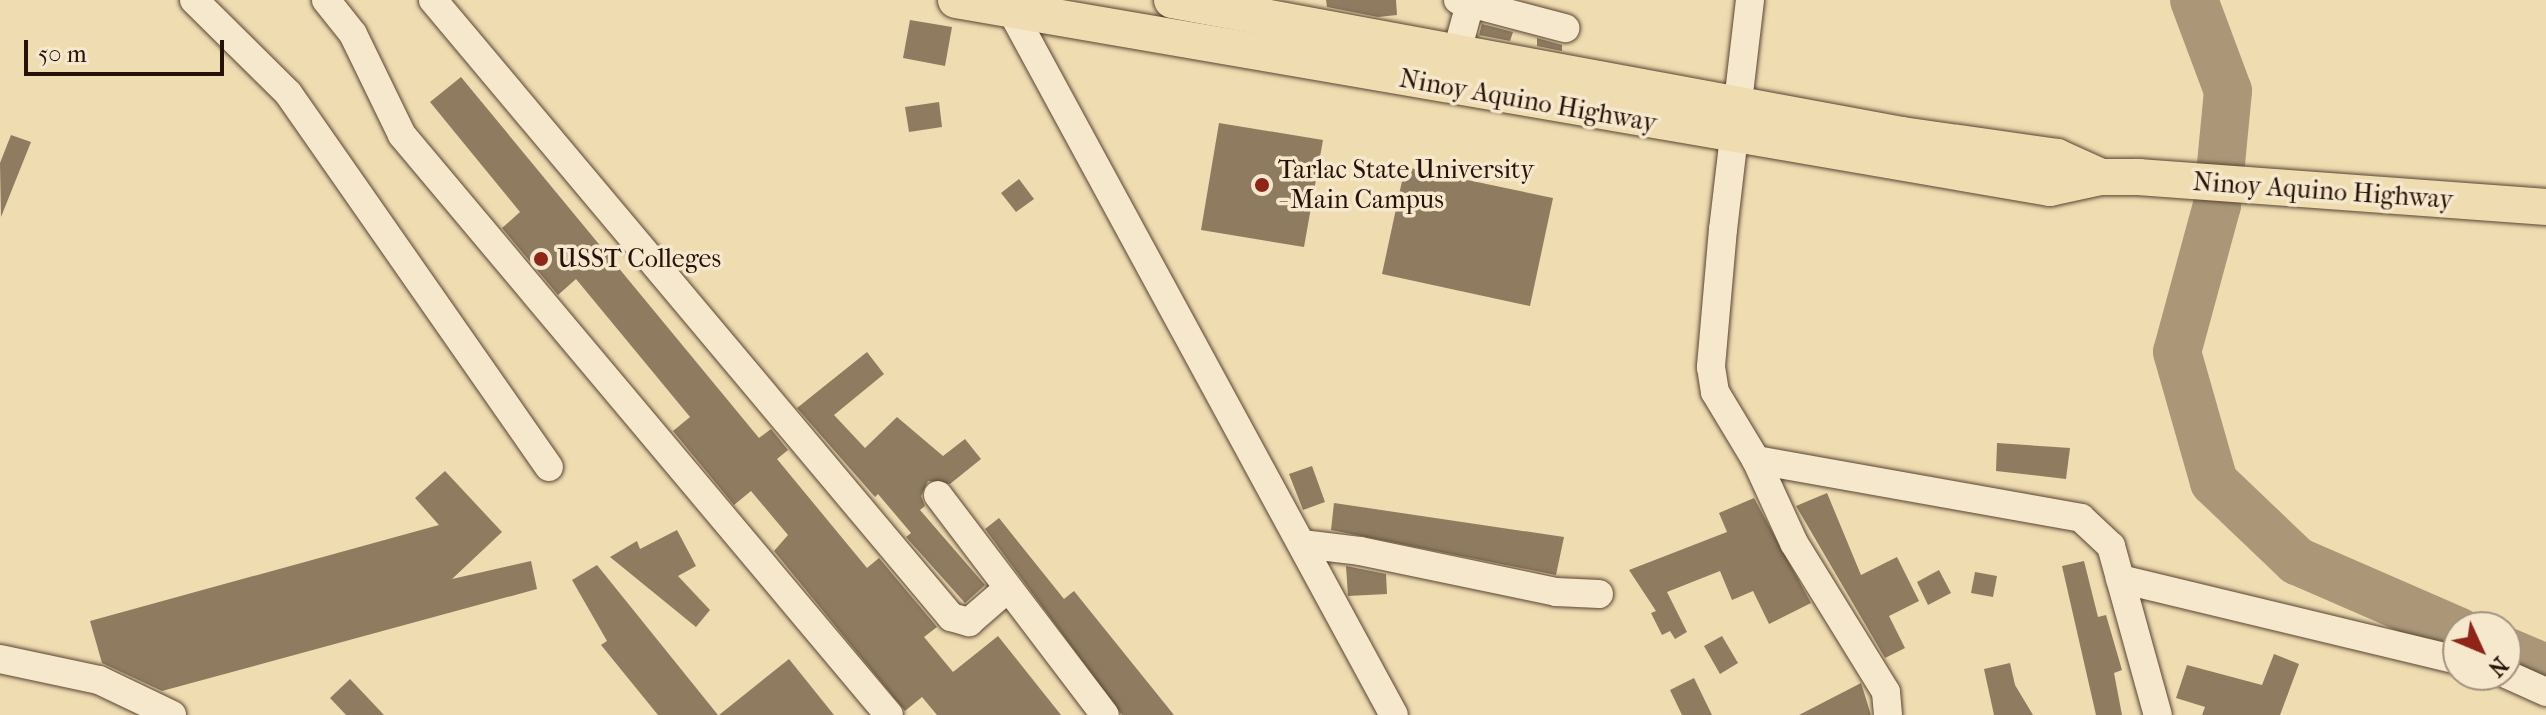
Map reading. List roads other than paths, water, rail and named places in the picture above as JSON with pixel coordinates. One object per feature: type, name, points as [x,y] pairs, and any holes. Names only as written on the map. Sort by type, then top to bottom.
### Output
[{"type":"main road","name":"Ninoy Aquino Highway","points":[[958,0],[1011,10],[1142,16],[1734,120],[1902,135],[2057,157],[2101,177],[2139,177],[2546,207]]},
{"type":"main road","name":"Ninoy Aquino Highway","points":[[1174,0],[1457,51],[1734,120]]},
{"type":"street","points":[[194,0],[288,93],[549,467]]},
{"type":"street","points":[[326,0],[353,34],[402,135],[889,715]]},
{"type":"street","points":[[433,0],[951,617],[969,622],[1006,590]]},
{"type":"street","points":[[1750,0],[1734,120],[1711,367],[1715,392],[1756,460],[1794,543],[1886,692],[1888,715]]},
{"type":"street","points":[[1457,51],[1467,2],[1565,28]]},
{"type":"street","points":[[1011,10],[1394,715]]},
{"type":"street","points":[[1756,460],[2081,518],[2111,546],[2158,715]]},
{"type":"street","points":[[938,495],[1006,590],[1105,715]]},
{"type":"street","points":[[1302,544],[1556,592],[1599,594]]},
{"type":"street","points":[[2120,579],[2442,656]]},
{"type":"street","points":[[0,659],[99,680],[172,715]]},
{"type":"street","points":[[2522,681],[2546,692]]},
{"type":"waterway","points":[[2194,0],[2228,91],[2217,205],[2177,352],[2214,482],[2297,561],[2442,624]]},
{"type":"waterway","points":[[2522,658],[2546,668]]},
{"type":"place","name":"Tarlac State University - Main Campus","points":[[1262,185]]},
{"type":"place","name":"USST Colleges","points":[[541,259]]}]
